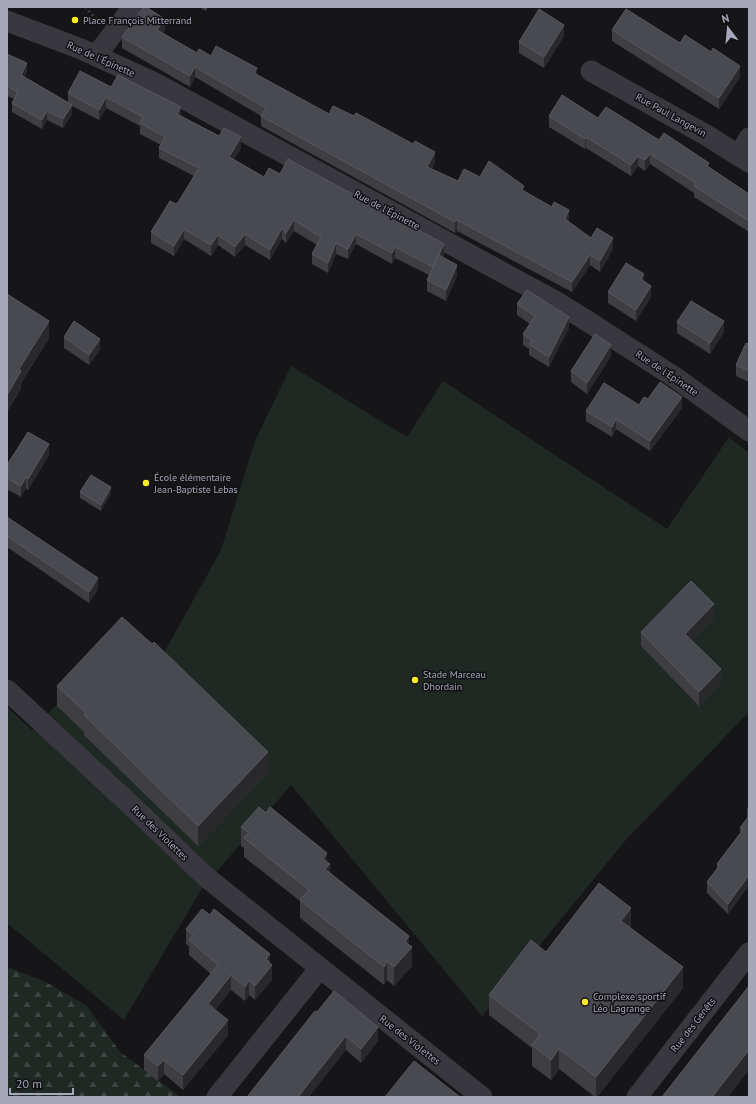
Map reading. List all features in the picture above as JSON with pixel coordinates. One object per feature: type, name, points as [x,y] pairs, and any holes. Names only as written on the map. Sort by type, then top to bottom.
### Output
[{"type":"street","points":[[96,56],[133,7]]},
{"type":"street","name":"Rue de l'Épinette","points":[[7,21],[68,44],[155,84],[567,308],[676,378],[749,431]]},
{"type":"street","name":"Rue Paul Langevin","points":[[591,71],[674,116],[746,152]]},
{"type":"street","name":"Rue des Violettes","points":[[7,690],[135,809],[202,874],[482,1097]]},
{"type":"street","name":"Rue des Genêts","points":[[637,1097],[749,953]]},
{"type":"street","points":[[217,1097],[320,968]]},
{"type":"green space","name":"Stade Marceau Dhordain","points":[[291,366],[407,437],[443,381],[667,529],[729,437],[749,453],[749,712],[624,842],[482,1016],[291,785],[201,890],[124,1020],[7,923],[7,707],[32,730],[129,630],[164,653],[221,550],[255,441]]},
{"type":"green space","points":[[7,967],[44,981],[87,1006],[120,1052],[181,1097],[7,1097]]},
{"type":"building","points":[[144,7],[165,19],[157,30],[197,53],[199,49],[211,56],[216,46],[257,68],[254,73],[329,114],[333,106],[354,116],[356,113],[413,144],[415,141],[435,152],[427,167],[458,181],[464,169],[480,177],[489,161],[524,186],[522,190],[552,207],[554,202],[569,210],[565,219],[591,238],[597,228],[613,238],[600,261],[590,255],[572,282],[457,220],[455,222],[261,116],[266,108],[195,67],[190,76],[122,37]]},
{"type":"building","points":[[539,9],[564,25],[544,57],[519,42]]},
{"type":"building","points":[[626,9],[680,43],[685,35],[711,52],[713,48],[740,66],[719,98],[612,30]]},
{"type":"building","points":[[7,54],[27,63],[21,75],[72,105],[63,119],[47,111],[42,120],[12,103],[18,92],[7,86]]},
{"type":"building","points":[[80,71],[111,87],[118,75],[181,107],[177,114],[219,136],[224,128],[241,137],[229,157],[264,177],[269,168],[280,174],[288,159],[444,244],[433,267],[395,247],[392,253],[356,234],[348,249],[336,243],[328,263],[312,254],[321,237],[294,220],[286,233],[282,228],[270,250],[245,234],[235,247],[218,235],[211,245],[184,229],[174,246],[151,232],[170,201],[176,204],[179,201],[199,168],[159,148],[165,137],[140,123],[143,117],[106,97],[99,110],[68,93]]},
{"type":"building","points":[[562,95],[598,118],[606,107],[659,140],[664,133],[709,163],[707,166],[749,194],[749,221],[694,186],[696,183],[650,154],[645,160],[638,156],[631,165],[586,137],[585,139],[549,116]]},
{"type":"building","points":[[439,255],[457,265],[446,290],[427,280]]},
{"type":"building","points":[[626,263],[644,274],[641,279],[651,286],[636,310],[608,292]]},
{"type":"building","points":[[527,290],[569,317],[549,357],[529,344],[532,340],[523,334],[535,316],[517,304]]},
{"type":"building","points":[[7,294],[49,321],[19,369],[21,371],[7,395]]},
{"type":"building","points":[[691,301],[724,321],[710,343],[677,322]]},
{"type":"building","points":[[74,321],[100,339],[89,355],[64,337]]},
{"type":"building","points":[[595,334],[611,345],[587,383],[571,371]]},
{"type":"building","points":[[746,343],[749,344],[749,371],[736,365]]},
{"type":"building","points":[[660,382],[682,397],[650,441],[616,419],[612,427],[586,411],[604,383],[639,405],[644,397],[648,399]]},
{"type":"building","points":[[28,432],[49,444],[28,479],[26,477],[21,486],[7,478],[7,470],[9,467],[7,465]]},
{"type":"building","points":[[91,475],[111,487],[101,505],[80,492]]},
{"type":"building","points":[[7,517],[98,578],[89,592],[7,536]]},
{"type":"building","points":[[691,581],[714,604],[685,634],[721,669],[699,692],[641,632]]},
{"type":"building","points":[[122,617],[152,644],[154,642],[268,752],[198,826],[84,715],[86,713],[57,686]]},
{"type":"building","points":[[259,807],[266,813],[270,807],[327,853],[323,859],[330,864],[325,869],[409,936],[405,942],[412,947],[394,967],[387,961],[384,967],[300,900],[309,890],[244,838],[249,833],[241,827]]},
{"type":"building","points":[[749,816],[749,875],[728,904],[707,882],[719,866],[717,864],[743,830],[740,828]]},
{"type":"building","name":"Complexe sportif Léo Lagrange","points":[[599,883],[631,908],[621,921],[683,967],[596,1077],[559,1049],[551,1060],[532,1045],[540,1034],[489,995],[531,940],[546,952]]},
{"type":"building","points":[[202,909],[210,915],[214,909],[270,954],[266,959],[272,965],[255,986],[249,980],[245,987],[231,975],[208,1004],[228,1020],[183,1075],[164,1060],[158,1066],[144,1055],[218,965],[189,940],[193,935],[186,929]]},
{"type":"building","points":[[749,986],[749,1050],[712,1097],[662,1097],[738,1000]]},
{"type":"building","points":[[334,991],[378,1027],[361,1049],[346,1036],[298,1097],[247,1097],[315,1011],[317,1012]]},
{"type":"building","points":[[414,1061],[460,1097],[385,1097]]},
{"type":"place","name":"Place François Mitterrand","points":[[75,20]]},
{"type":"place","name":"École élémentaire Jean-Baptiste Lebas","points":[[146,483]]},
{"type":"place","name":"Stade Marceau Dhordain","points":[[415,680]]},
{"type":"place","name":"Complexe sportif Léo Lagrange","points":[[585,1002]]}]
